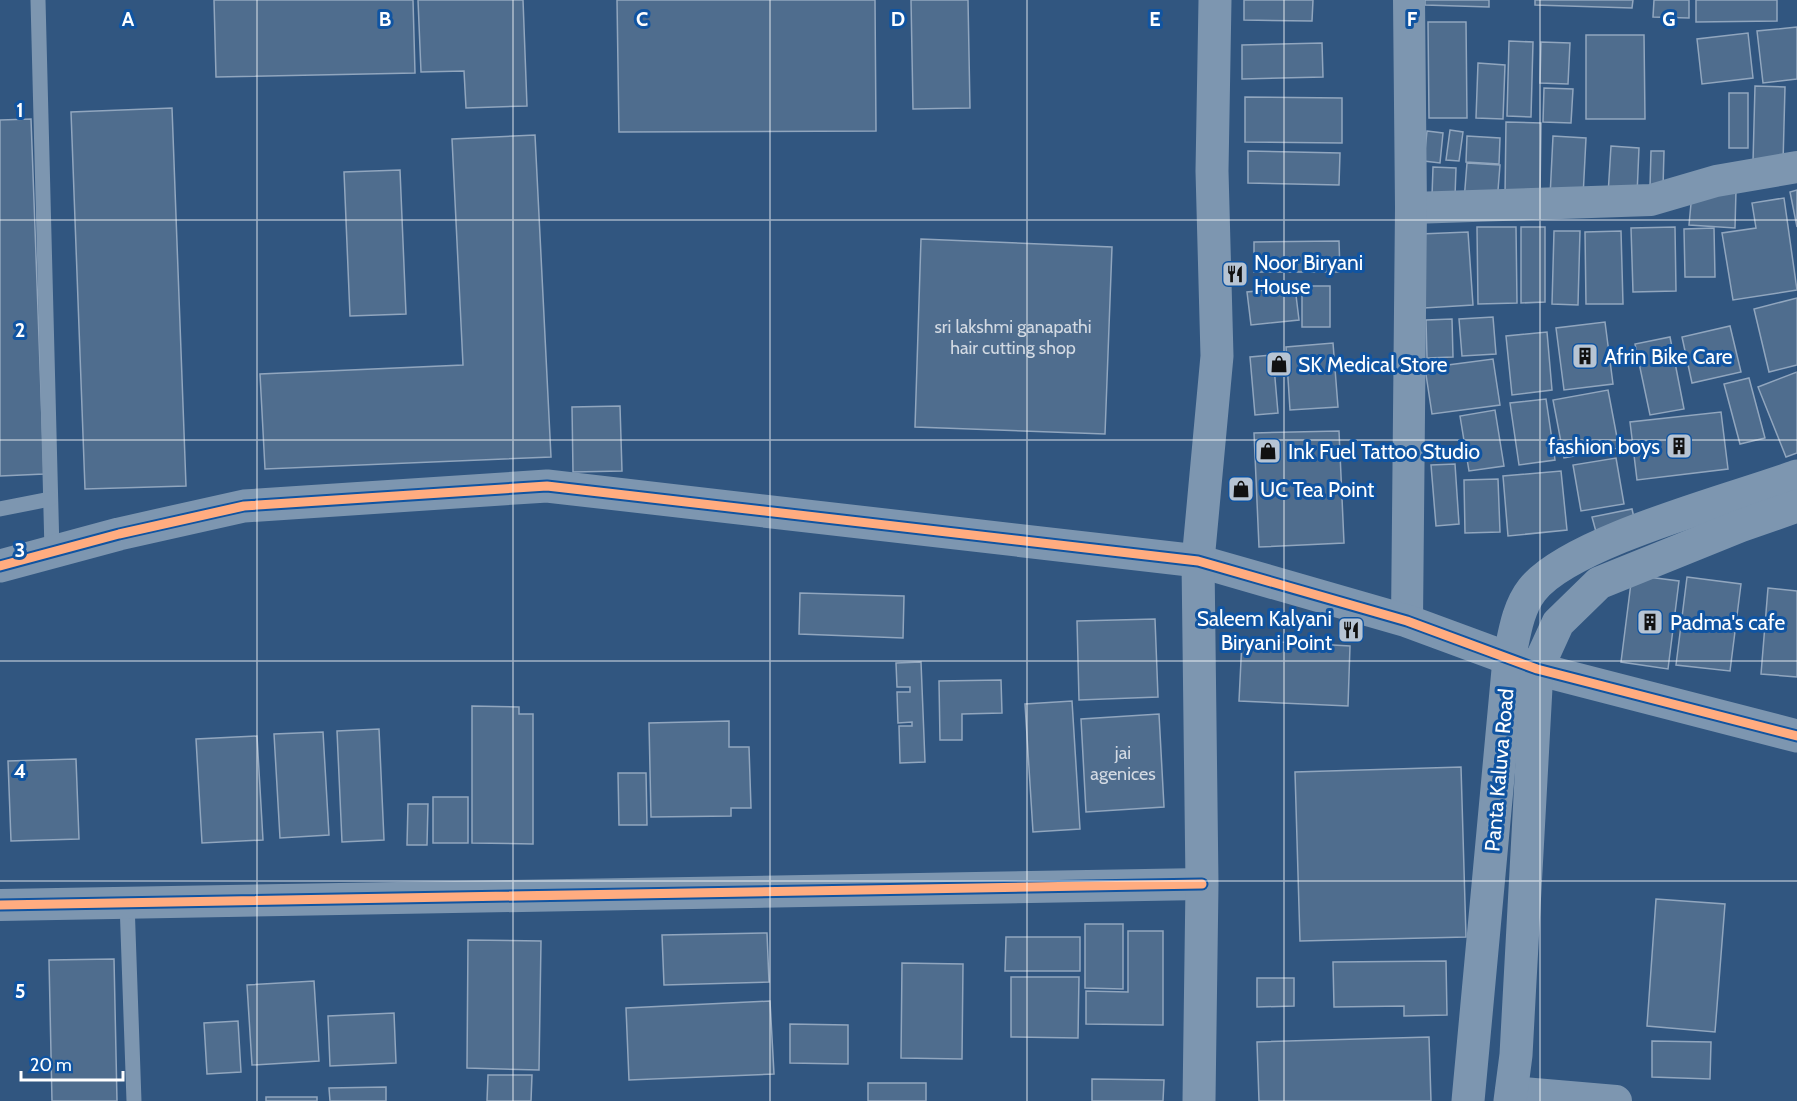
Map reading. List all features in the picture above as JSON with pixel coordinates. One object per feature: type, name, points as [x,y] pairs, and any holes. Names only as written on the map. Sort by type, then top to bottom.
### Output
[{"type":"street","points":[[1199,1101],[1202,884],[1198,561],[1216,356],[1212,171],[1215,0]]},
{"type":"street","points":[[1407,621],[1411,208],[1408,0]]},
{"type":"street","points":[[1411,208],[1651,200],[1716,181],[1797,167]]},
{"type":"street","name":"Panta Kaluva Road","points":[[1511,1096],[1516,1055],[1523,664],[1519,616],[1531,590],[1566,563],[1599,546],[1797,476]]},
{"type":"street","points":[[0,566],[52,551],[244,506],[548,486],[1198,561],[1407,621],[1523,664],[1797,736]]},
{"type":"street","name":"Panta Kaluva Road","points":[[1468,1101],[1523,664],[1558,623],[1599,583],[1740,526],[1797,506]]},
{"type":"street","points":[[0,905],[1202,884]]},
{"type":"street","points":[[1511,1096],[1616,1101]]},
{"type":"lane","points":[[38,0],[52,551]]},
{"type":"lane","points":[[0,509],[50,499]]},
{"type":"lane","points":[[127,902],[134,1101]]},
{"type":"building","points":[[214,0],[413,0],[415,73],[216,77]]},
{"type":"building","points":[[418,0],[523,0],[527,106],[466,108],[464,71],[421,72]]},
{"type":"building","points":[[617,0],[875,0],[876,131],[619,132]]},
{"type":"building","points":[[911,0],[968,0],[970,108],[913,109]]},
{"type":"building","points":[[1244,0],[1313,0],[1312,21],[1244,20]]},
{"type":"building","points":[[1425,0],[1489,0],[1489,7],[1425,5]]},
{"type":"building","points":[[1535,0],[1633,0],[1632,8],[1535,5]]},
{"type":"building","points":[[1654,0],[1689,0],[1689,18],[1653,17]]},
{"type":"building","points":[[1696,0],[1777,0],[1777,21],[1696,22]]},
{"type":"building","points":[[1428,22],[1466,22],[1467,118],[1429,118]]},
{"type":"building","points":[[1797,27],[1797,79],[1763,83],[1757,31]]},
{"type":"building","points":[[1748,33],[1753,78],[1702,84],[1697,39]]},
{"type":"building","points":[[1586,35],[1644,35],[1645,119],[1586,119]]},
{"type":"building","points":[[1509,41],[1533,42],[1531,117],[1507,116]]},
{"type":"building","points":[[1541,42],[1570,43],[1568,84],[1540,83]]},
{"type":"building","points":[[1322,43],[1323,77],[1242,79],[1242,45]]},
{"type":"building","points":[[1478,63],[1505,65],[1503,119],[1476,118]]},
{"type":"building","points":[[1755,86],[1785,87],[1783,163],[1753,162]]},
{"type":"building","points":[[1544,88],[1573,89],[1571,123],[1543,122]]},
{"type":"building","points":[[1729,93],[1748,93],[1748,148],[1729,148]]},
{"type":"building","points":[[1245,97],[1342,98],[1342,143],[1245,142]]},
{"type":"building","points":[[172,108],[186,486],[85,489],[71,112]]},
{"type":"building","points":[[31,119],[44,474],[0,476],[0,120]]},
{"type":"building","points":[[1506,122],[1541,123],[1540,196],[1505,196]]},
{"type":"building","points":[[1450,130],[1463,132],[1459,161],[1446,160]]},
{"type":"building","points":[[1427,131],[1443,133],[1440,163],[1424,161]]},
{"type":"building","points":[[535,135],[551,457],[265,469],[260,374],[463,365],[452,139]]},
{"type":"building","points":[[1467,136],[1500,138],[1499,164],[1466,162]]},
{"type":"building","points":[[1553,136],[1586,138],[1583,197],[1550,197]]},
{"type":"building","points":[[1611,146],[1639,148],[1637,195],[1608,195]]},
{"type":"building","points":[[1248,151],[1340,153],[1339,185],[1248,183]]},
{"type":"building","points":[[1651,151],[1664,151],[1663,188],[1650,187]]},
{"type":"building","points":[[1467,163],[1500,165],[1497,203],[1464,201]]},
{"type":"building","points":[[1433,167],[1456,168],[1455,197],[1432,196]]},
{"type":"building","points":[[400,170],[406,314],[350,316],[344,172]]},
{"type":"building","points":[[1736,190],[1735,228],[1689,225],[1692,193]]},
{"type":"building","points":[[1797,190],[1797,227],[1790,192]]},
{"type":"building","points":[[1784,198],[1797,290],[1733,300],[1722,233],[1756,228],[1752,203]]},
{"type":"building","points":[[1477,227],[1516,227],[1517,303],[1478,304]]},
{"type":"building","points":[[1521,227],[1545,227],[1545,302],[1521,303]]},
{"type":"building","points":[[1675,227],[1676,291],[1633,292],[1631,228]]},
{"type":"building","points":[[1714,228],[1715,277],[1685,277],[1684,229]]},
{"type":"building","points":[[1554,231],[1580,231],[1578,305],[1552,304]]},
{"type":"building","points":[[1621,231],[1623,304],[1586,304],[1585,232]]},
{"type":"building","points":[[1468,232],[1473,305],[1424,308],[1420,234]]},
{"type":"building","points":[[921,239],[1112,247],[1105,434],[915,427]]},
{"type":"building","points":[[1339,241],[1340,272],[1254,272],[1254,242]]},
{"type":"building","points":[[1302,286],[1330,286],[1330,327],[1302,327]]},
{"type":"building","points":[[1295,287],[1299,320],[1251,325],[1247,292]]},
{"type":"building","points":[[1797,298],[1797,365],[1769,372],[1754,309]]},
{"type":"building","points":[[1493,317],[1496,354],[1462,356],[1459,319]]},
{"type":"building","points":[[1452,319],[1453,357],[1427,358],[1426,320]]},
{"type":"building","name":"Afrin Bike Care","points":[[1605,322],[1613,384],[1564,390],[1556,328]]},
{"type":"building","points":[[1730,326],[1741,372],[1692,383],[1682,337]]},
{"type":"building","points":[[1547,332],[1552,390],[1512,395],[1506,336]]},
{"type":"building","points":[[1670,337],[1684,409],[1650,415],[1635,344]]},
{"type":"building","points":[[1333,343],[1338,407],[1290,410],[1286,347]]},
{"type":"building","points":[[1273,355],[1278,413],[1255,415],[1250,357]]},
{"type":"building","points":[[1493,359],[1500,405],[1432,414],[1425,368]]},
{"type":"building","points":[[1797,372],[1797,453],[1786,457],[1758,387]]},
{"type":"building","points":[[1749,378],[1765,438],[1740,444],[1724,384]]},
{"type":"building","points":[[1608,390],[1619,448],[1564,458],[1553,400]]},
{"type":"building","points":[[1546,399],[1555,460],[1519,465],[1510,403]]},
{"type":"building","points":[[620,406],[622,471],[573,472],[572,407]]},
{"type":"building","points":[[1495,410],[1504,466],[1469,471],[1460,416]]},
{"type":"building","name":"fashion boys","points":[[1721,412],[1728,469],[1637,480],[1630,422]]},
{"type":"building","points":[[1339,431],[1344,543],[1259,547],[1254,433]]},
{"type":"building","points":[[1616,458],[1624,504],[1581,511],[1573,465]]},
{"type":"building","points":[[1455,464],[1459,524],[1436,526],[1431,465]]},
{"type":"building","points":[[1561,471],[1567,530],[1508,536],[1503,476]]},
{"type":"building","points":[[1498,479],[1500,532],[1465,533],[1464,480]]},
{"type":"building","points":[[1632,509],[1637,531],[1598,539],[1592,517]]},
{"type":"building","name":"Padma's cafe","points":[[1632,575],[1679,581],[1668,669],[1621,662]]},
{"type":"building","points":[[1687,577],[1741,584],[1730,671],[1676,665]]},
{"type":"building","points":[[1768,588],[1797,591],[1797,677],[1761,674]]},
{"type":"building","points":[[800,593],[904,596],[903,638],[799,634]]},
{"type":"building","points":[[1155,619],[1158,697],[1079,700],[1077,621]]},
{"type":"building","points":[[1242,640],[1350,646],[1348,706],[1239,701]]},
{"type":"building","points":[[921,662],[925,762],[900,763],[899,726],[912,726],[912,722],[898,723],[897,692],[910,692],[910,687],[897,687],[896,663]]},
{"type":"building","points":[[1001,680],[1002,713],[962,714],[962,740],[940,740],[939,681]]},
{"type":"building","points":[[1072,701],[1080,829],[1033,832],[1025,704]]},
{"type":"building","points":[[472,706],[519,707],[519,714],[533,714],[533,844],[472,843]]},
{"type":"building","points":[[1159,714],[1164,807],[1086,812],[1081,719]]},
{"type":"building","points":[[729,721],[729,747],[749,747],[751,808],[731,808],[731,816],[651,817],[649,723]]},
{"type":"building","points":[[379,729],[384,840],[342,842],[337,731]]},
{"type":"building","points":[[323,732],[329,835],[280,838],[274,734]]},
{"type":"building","points":[[257,736],[263,840],[202,843],[196,739]]},
{"type":"building","points":[[76,759],[79,839],[11,841],[8,761]]},
{"type":"building","points":[[1461,767],[1466,937],[1300,941],[1295,772]]},
{"type":"building","points":[[618,773],[646,773],[647,825],[619,825]]},
{"type":"building","points":[[433,797],[468,797],[468,843],[433,843]]},
{"type":"building","points":[[408,804],[428,804],[427,845],[407,845]]},
{"type":"building","points":[[1656,899],[1725,904],[1715,1032],[1647,1026]]},
{"type":"building","points":[[1085,924],[1123,924],[1123,989],[1085,988]]},
{"type":"building","points":[[1128,931],[1163,931],[1163,1025],[1086,1024],[1086,991],[1128,992]]},
{"type":"building","points":[[767,933],[769,982],[664,985],[662,935]]},
{"type":"building","points":[[1006,937],[1080,937],[1080,971],[1005,971]]},
{"type":"building","points":[[468,940],[541,941],[539,1070],[467,1068]]},
{"type":"building","points":[[114,959],[117,1101],[52,1101],[49,960]]},
{"type":"building","points":[[1446,961],[1447,1015],[1404,1016],[1404,1006],[1334,1007],[1333,962]]},
{"type":"building","points":[[902,963],[963,964],[962,1059],[901,1058]]},
{"type":"building","points":[[1011,977],[1079,977],[1078,1038],[1011,1037]]},
{"type":"building","points":[[1257,978],[1294,978],[1294,1006],[1257,1007]]},
{"type":"building","points":[[314,981],[319,1061],[252,1065],[247,985]]},
{"type":"building","points":[[770,1001],[774,1074],[629,1080],[626,1008]]},
{"type":"building","points":[[394,1013],[396,1063],[330,1066],[328,1016]]},
{"type":"building","points":[[238,1021],[241,1072],[207,1074],[204,1023]]},
{"type":"building","points":[[790,1024],[848,1025],[848,1064],[790,1063]]},
{"type":"building","points":[[1429,1037],[1431,1101],[1259,1101],[1257,1042]]},
{"type":"building","points":[[1652,1041],[1711,1042],[1710,1079],[1652,1077]]},
{"type":"building","points":[[488,1075],[532,1075],[531,1101],[487,1101]]},
{"type":"building","points":[[1092,1079],[1164,1080],[1163,1101],[1092,1101]]},
{"type":"building","points":[[868,1083],[926,1083],[926,1101],[868,1101]]},
{"type":"building","points":[[386,1087],[386,1101],[330,1101],[329,1088]]},
{"type":"building","points":[[266,1097],[317,1097],[317,1101],[266,1101]]},
{"type":"cycle path","points":[[0,566],[119,534],[244,506],[547,486],[1198,561],[1407,621],[1537,669],[1797,736]]},
{"type":"cycle path","points":[[0,905],[1202,884]]},
{"type":"place","name":"Noor Biryani House","points":[[1235,274]]},
{"type":"place","name":"Afrin Bike Care","points":[[1585,356]]},
{"type":"place","name":"SK Medical Store","points":[[1279,364]]},
{"type":"place","name":"fashion boys","points":[[1679,446]]},
{"type":"place","name":"Ink Fuel Tattoo Studio","points":[[1268,451]]},
{"type":"place","name":"UC Tea Point","points":[[1241,489]]},
{"type":"place","name":"Padma's cafe","points":[[1650,622]]},
{"type":"place","name":"Saleem Kalyani Biryani Point","points":[[1351,630]]}]
